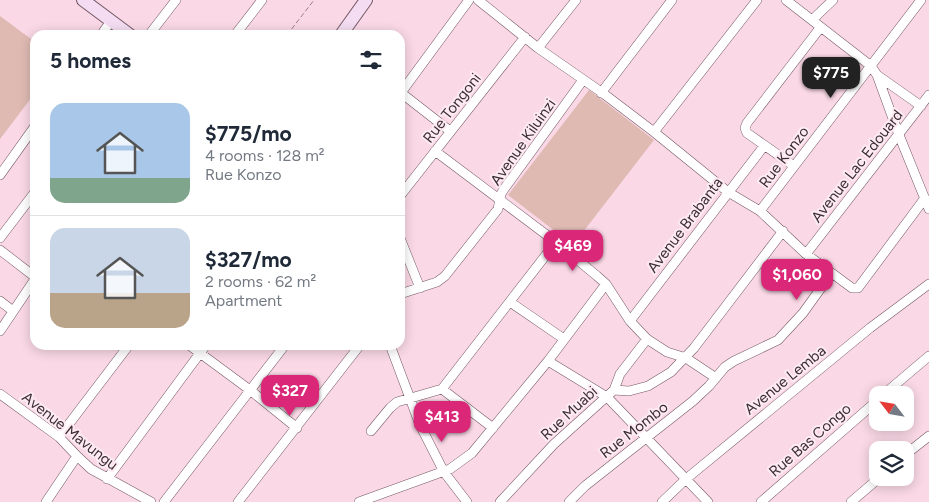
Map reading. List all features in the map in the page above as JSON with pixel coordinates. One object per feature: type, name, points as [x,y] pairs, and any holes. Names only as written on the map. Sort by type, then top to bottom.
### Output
[{"type":"street","points":[[153,30],[176,0]]},
{"type":"street","points":[[239,30],[262,0]]},
{"type":"street","points":[[345,30],[366,0]]},
{"type":"street","points":[[405,86],[469,0]]},
{"type":"street","points":[[538,48],[576,0]]},
{"type":"street","points":[[601,92],[672,0]]},
{"type":"street","points":[[654,132],[757,0]]},
{"type":"street","points":[[786,0],[871,66],[878,75],[921,106]]},
{"type":"street","points":[[812,20],[833,0]]},
{"type":"street","name":"Rue Konzo","points":[[760,212],[921,0]]},
{"type":"street","points":[[86,1],[123,30]]},
{"type":"street","points":[[483,2],[538,48],[654,132],[728,192],[760,212],[806,254],[852,288],[858,288],[925,198]]},
{"type":"street","points":[[105,30],[111,21]]},
{"type":"street","points":[[794,166],[747,133],[745,128],[820,28]]},
{"type":"street","name":"Rue Tongoni","points":[[405,190],[525,37]]},
{"type":"street","points":[[878,75],[929,209]]},
{"type":"street","name":"Avenue Kiluinzi","points":[[405,292],[437,282],[453,267],[498,209],[504,190],[584,80]]},
{"type":"street","name":"Avenue Lac Edouard","points":[[806,254],[929,95]]},
{"type":"street","points":[[405,97],[450,131]]},
{"type":"street","points":[[0,175],[30,133]]},
{"type":"street","name":"Avenue Brabanta","points":[[630,321],[764,146]]},
{"type":"street","points":[[435,151],[556,242],[606,284],[630,321],[647,339],[667,352],[686,358],[716,378]]},
{"type":"street","points":[[0,238],[30,199]]},
{"type":"street","points":[[614,390],[629,390],[648,386],[671,372],[686,358],[783,231]]},
{"type":"street","points":[[371,431],[393,405],[409,397],[442,388],[556,242]]},
{"type":"street","points":[[0,250],[30,274]]},
{"type":"street","points":[[405,250],[420,288]]},
{"type":"street","name":"Rue Mombo","points":[[569,502],[585,486],[693,401],[734,360],[778,340],[803,313],[831,274]]},
{"type":"street","points":[[359,502],[444,472],[472,453],[548,361],[606,284]]},
{"type":"street","name":"Avenue Lemba","points":[[662,502],[686,479],[870,328],[929,284]]},
{"type":"street","points":[[0,331],[30,286]]},
{"type":"street","points":[[0,301],[13,311]]},
{"type":"street","points":[[510,302],[564,339]]},
{"type":"street","name":"Rue Muabi","points":[[500,502],[554,444],[614,390],[620,374],[647,339]]},
{"type":"street","points":[[59,437],[125,350]]},
{"type":"street","points":[[196,350],[297,428]]},
{"type":"street","points":[[107,479],[202,350]]},
{"type":"street","points":[[164,502],[281,350]]},
{"type":"street","points":[[238,502],[356,350]]},
{"type":"street","points":[[392,350],[420,425],[444,472],[467,502]]},
{"type":"street","points":[[894,386],[929,356]]},
{"type":"street","points":[[548,361],[606,397],[708,502]]},
{"type":"street","points":[[442,388],[493,428]]},
{"type":"street","name":"Avenue Mavungu","points":[[0,394],[59,437],[76,456],[91,468],[107,479],[150,502]]},
{"type":"street","name":"Rue Bas Congo","points":[[761,502],[869,408]]},
{"type":"street","points":[[914,448],[929,436]]},
{"type":"street","points":[[46,502],[76,456]]},
{"type":"street","points":[[851,502],[870,486]]},
{"type":"path","points":[[292,30],[314,0]]},
{"type":"shaded area","points":[[0,16],[30,38],[30,100],[0,139]]},
{"type":"shaded area","points":[[589,90],[654,140],[573,245],[508,195]]}]
